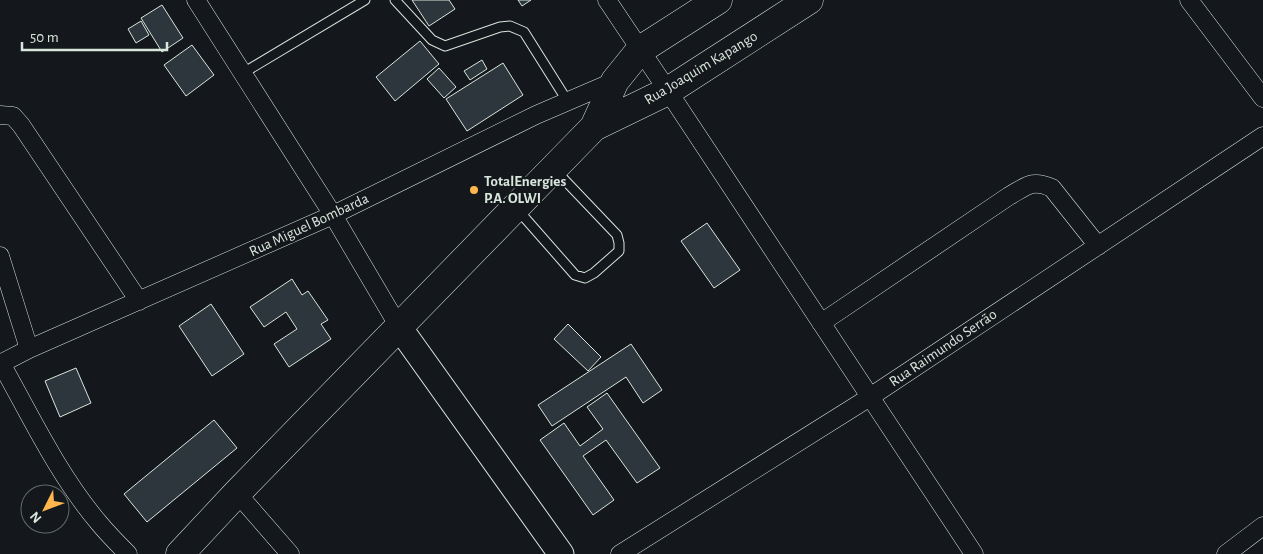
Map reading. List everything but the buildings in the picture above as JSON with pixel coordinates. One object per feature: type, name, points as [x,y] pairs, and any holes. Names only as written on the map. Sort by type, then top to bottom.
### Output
[{"type":"main road","points":[[180,554],[237,493],[594,127],[615,81],[640,50],[718,0]]},
{"type":"main road","name":"Rua Joaquim Kapango","points":[[594,127],[668,91],[808,0]]},
{"type":"street","points":[[196,0],[333,215],[399,328],[560,554]]},
{"type":"street","points":[[607,0],[974,554]]},
{"type":"street","points":[[1189,0],[1263,98]]},
{"type":"street","name":"Rua Miguel Bombarda","points":[[0,363],[333,215],[536,115],[615,81]]},
{"type":"street","points":[[0,115],[13,116],[20,125],[139,301]]},
{"type":"street","name":"Rua Raimundo Serrão","points":[[620,554],[870,397],[1263,136]]},
{"type":"street","points":[[821,323],[1009,196],[1030,184],[1041,183],[1052,188],[1098,246]]},
{"type":"street","points":[[0,256],[29,349]]},
{"type":"street","points":[[0,363],[76,493],[98,523],[128,554]]},
{"type":"street","points":[[237,493],[290,554]]},
{"type":"street","points":[[1226,554],[1263,526]]},
{"type":"lane","points":[[243,73],[365,0]]},
{"type":"lane","points":[[395,0],[432,40],[445,46],[500,27],[510,26],[524,32],[568,102]]},
{"type":"lane","points":[[516,207],[575,275],[585,278],[619,251],[617,235],[554,169]]},
{"type":"place","name":"TotalEnergies P.A. OLWI","points":[[474,190]]}]
